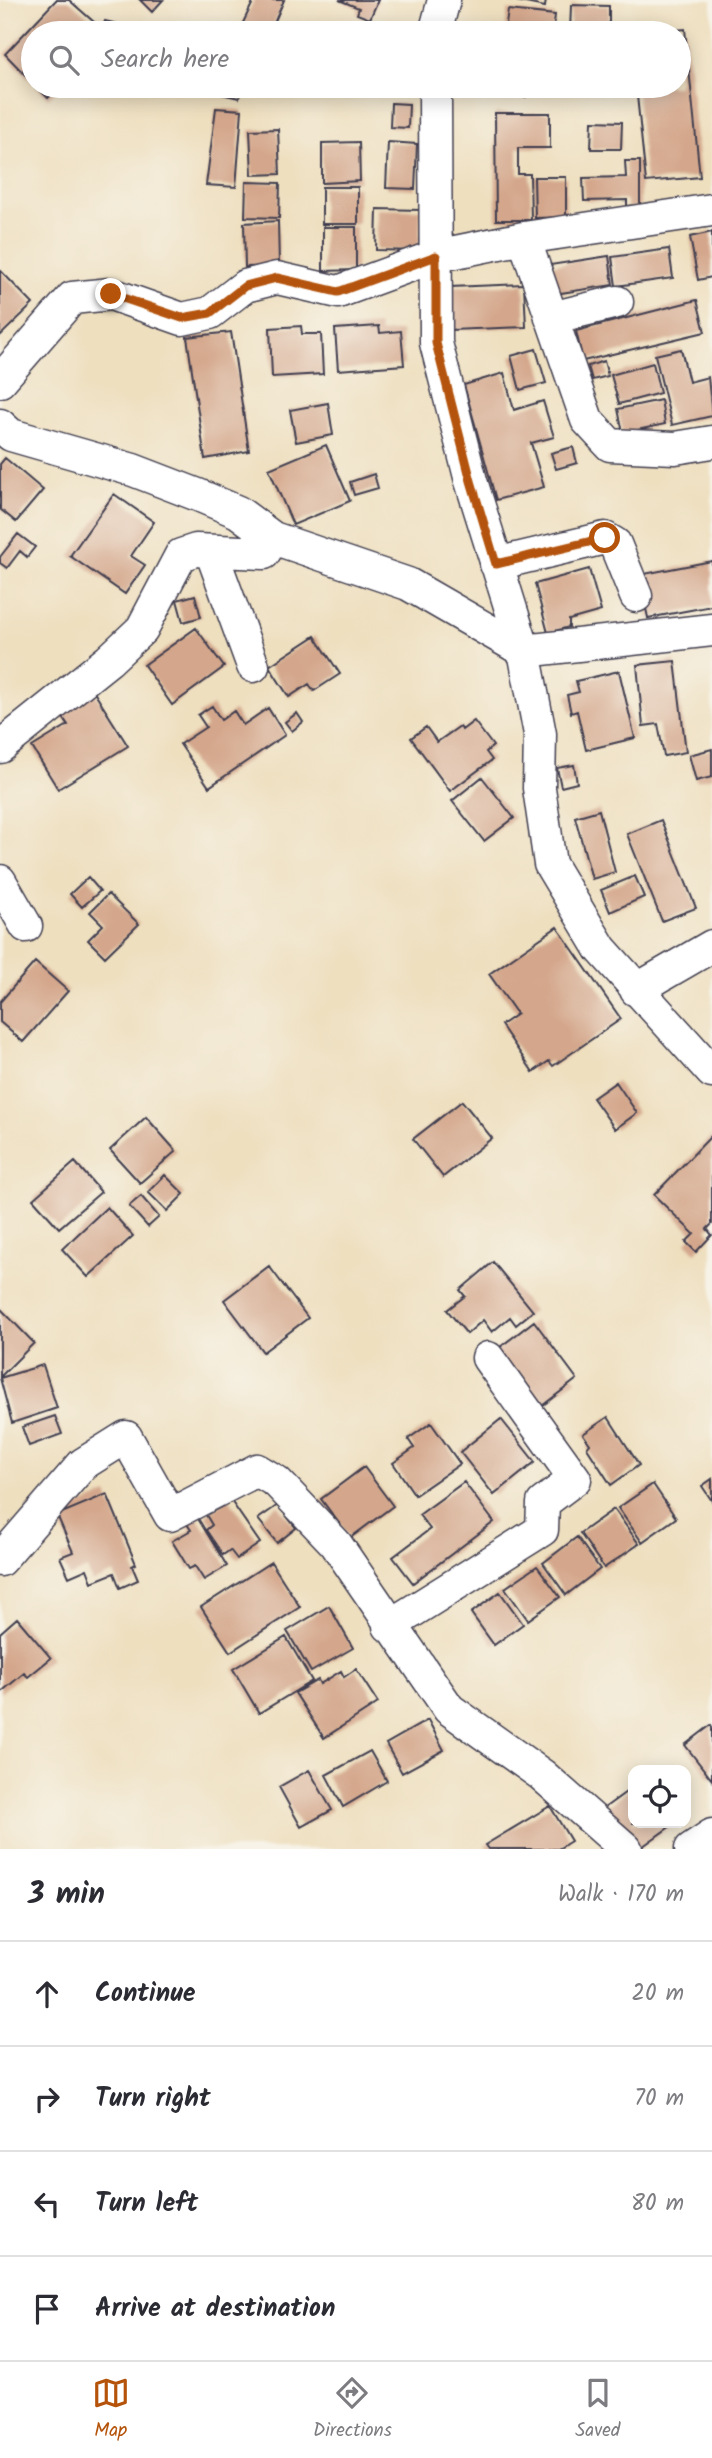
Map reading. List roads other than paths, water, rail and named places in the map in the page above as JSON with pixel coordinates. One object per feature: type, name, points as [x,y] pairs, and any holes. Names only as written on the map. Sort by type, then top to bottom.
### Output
[{"type":"street","points":[[438,21],[444,0]]},
{"type":"street","points":[[435,98],[436,343],[471,481],[524,651],[540,734],[539,788],[550,864],[601,949],[712,1072]]},
{"type":"street","points":[[0,381],[72,298],[111,294],[182,318],[210,313],[245,286],[277,278],[338,292],[436,256],[524,238],[712,210]]},
{"type":"street","points":[[524,238],[587,420],[610,445],[675,448],[712,442]]},
{"type":"street","points":[[551,318],[617,302]]},
{"type":"street","points":[[0,425],[11,435],[134,470],[238,512],[273,538],[408,584],[524,651],[712,630]]},
{"type":"street","points":[[0,747],[109,660],[142,629],[181,555],[196,550],[264,553],[273,538]]},
{"type":"street","points":[[496,564],[605,538],[615,544],[636,596]]},
{"type":"street","points":[[211,551],[253,666]]},
{"type":"street","points":[[0,881],[26,926]]},
{"type":"street","points":[[636,990],[712,946]]},
{"type":"street","points":[[390,1626],[542,1530],[543,1503],[575,1479],[488,1358]]},
{"type":"street","points":[[0,1560],[83,1464],[126,1437],[170,1515],[257,1470],[277,1482],[336,1544],[449,1709],[542,1775],[626,1849]]},
{"type":"street","points":[[691,1849],[712,1835]]}]
